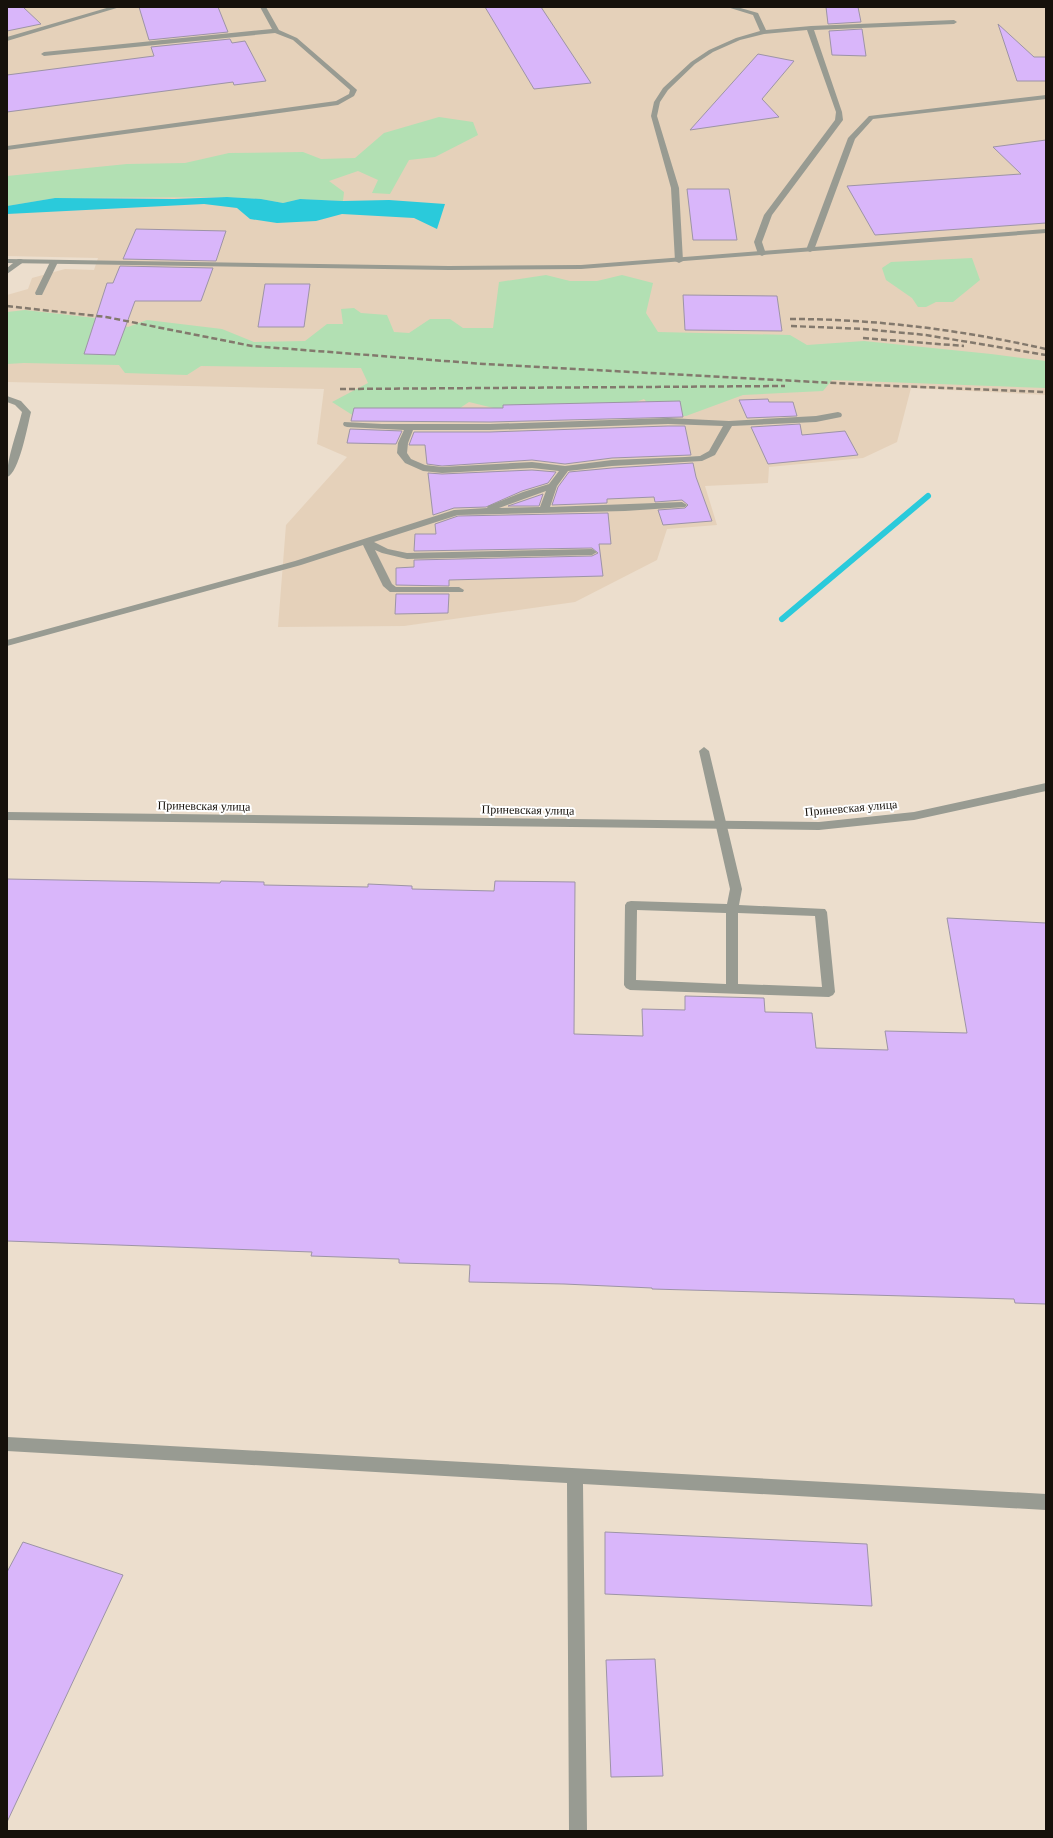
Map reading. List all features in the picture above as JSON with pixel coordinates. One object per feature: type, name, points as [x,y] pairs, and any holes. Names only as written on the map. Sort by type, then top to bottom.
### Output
[{"type":"street","points":[[7,39],[117,7]]},
{"type":"street","points":[[263,7],[276,31]]},
{"type":"street","points":[[730,7],[756,14],[764,32]]},
{"type":"street","points":[[679,261],[675,188],[654,116],[657,102],[665,89],[693,63],[711,51],[738,39],[764,32],[810,28],[916,25],[954,22]]},
{"type":"street","points":[[762,254],[758,242],[768,215],[839,120],[839,112],[810,28]]},
{"type":"street","points":[[7,148],[338,103],[352,95],[354,90],[295,39],[276,31],[44,54]]},
{"type":"street","points":[[810,250],[852,138],[871,117],[1046,97]]},
{"type":"street","points":[[7,261],[456,268],[581,267],[679,261],[1046,231]]},
{"type":"street","points":[[7,272],[21,261]]},
{"type":"street","points":[[40,293],[54,262]]},
{"type":"street","points":[[7,399],[18,403],[27,412],[16,454],[7,474]]},
{"type":"street","points":[[347,424],[382,427],[490,427],[668,421],[729,424],[816,419],[838,415]]},
{"type":"street","points":[[410,427],[403,443],[402,453],[408,461],[423,468],[442,470],[532,465],[565,469],[612,463],[702,458],[712,452],[729,424]]},
{"type":"street","points":[[544,510],[552,486],[565,469]]},
{"type":"street","points":[[484,511],[526,494],[552,486]]},
{"type":"street","points":[[7,643],[298,563],[457,512],[682,505]]},
{"type":"street","points":[[366,541],[385,551],[407,556],[592,552]]},
{"type":"street","points":[[366,541],[388,586],[394,590],[459,590]]},
{"type":"street","points":[[704,751],[736,889],[732,909],[732,989]]},
{"type":"street","name":"Приневская улица","points":[[7,816],[819,826],[914,816],[1046,787]]},
{"type":"street","points":[[631,905],[822,912],[829,992],[732,989],[630,985],[631,905]]},
{"type":"street","points":[[7,1444],[1046,1502]]},
{"type":"street","points":[[575,1475],[578,1831]]},
{"type":"shaded area","points":[[7,7],[1046,7],[1046,395],[911,388],[897,442],[863,458],[769,467],[768,483],[705,486],[717,525],[667,529],[657,560],[575,602],[404,626],[278,627],[286,525],[347,457],[317,444],[324,389],[7,382],[7,295],[28,289],[32,278],[65,269],[94,270],[98,258],[7,256]]},
{"type":"green space","points":[[439,117],[473,122],[478,135],[435,157],[409,160],[390,194],[372,193],[378,180],[358,171],[329,181],[344,192],[343,201],[300,199],[283,203],[261,199],[227,197],[55,198],[7,206],[7,176],[127,164],[185,163],[229,153],[303,152],[321,159],[355,158],[384,133]]},
{"type":"green space","points":[[972,258],[980,280],[953,302],[936,302],[926,307],[918,307],[912,298],[886,280],[882,268],[891,262]]},
{"type":"green space","points":[[546,275],[570,281],[597,281],[622,275],[653,283],[646,313],[658,332],[790,335],[807,345],[864,341],[1046,361],[1046,388],[832,380],[823,391],[743,395],[686,416],[658,415],[644,399],[619,408],[514,413],[469,402],[457,410],[357,418],[332,402],[368,383],[361,368],[201,366],[187,375],[125,373],[119,365],[7,364],[7,312],[25,310],[104,319],[128,327],[147,320],[222,329],[254,342],[305,341],[327,324],[343,324],[341,309],[354,308],[361,313],[387,315],[394,332],[409,333],[430,319],[450,319],[463,328],[493,328],[499,282]]},
{"type":"water","points":[[227,197],[261,199],[283,203],[300,199],[343,201],[389,200],[445,204],[437,229],[414,218],[342,214],[316,221],[277,223],[250,219],[237,208],[204,204],[7,214],[7,206],[55,198],[174,199]]},
{"type":"building","points":[[7,7],[23,7],[41,24],[7,31]]},
{"type":"building","points":[[139,7],[218,7],[228,32],[149,40]]},
{"type":"building","points":[[485,7],[541,7],[591,83],[534,89]]},
{"type":"building","points":[[826,7],[858,7],[861,22],[828,24]]},
{"type":"building","points":[[998,24],[1034,57],[1046,57],[1046,81],[1017,81]]},
{"type":"building","points":[[862,29],[866,56],[832,55],[829,31]]},
{"type":"building","points":[[230,39],[232,43],[245,41],[266,81],[234,85],[233,82],[7,112],[7,75],[154,56],[151,47]]},
{"type":"building","points":[[758,54],[794,61],[762,99],[779,117],[690,130]]},
{"type":"building","points":[[1046,140],[1046,223],[875,235],[847,186],[1021,174],[993,147]]},
{"type":"building","points":[[687,189],[729,189],[737,240],[693,240]]},
{"type":"building","points":[[136,229],[226,231],[216,261],[123,259]]},
{"type":"building","points":[[120,266],[213,268],[201,301],[135,301],[115,355],[84,354],[107,283],[113,283]]},
{"type":"building","points":[[265,284],[310,284],[304,327],[258,327]]},
{"type":"building","points":[[683,295],[777,296],[782,331],[685,330]]},
{"type":"building","points":[[768,399],[769,402],[793,402],[797,416],[747,418],[739,400]]},
{"type":"building","points":[[680,401],[683,417],[490,422],[351,421],[354,408],[503,408],[503,405]]},
{"type":"building","points":[[800,424],[802,435],[845,431],[858,455],[768,464],[751,427]]},
{"type":"building","points":[[685,426],[691,455],[612,458],[565,464],[532,460],[442,466],[427,464],[425,445],[409,445],[414,432],[490,432]]},
{"type":"building","points":[[350,429],[402,431],[396,444],[347,443]]},
{"type":"building","points":[[693,463],[696,477],[712,521],[663,525],[658,510],[685,508],[688,505],[682,500],[655,502],[654,497],[607,499],[607,503],[552,505],[558,487],[569,472]]},
{"type":"building","points":[[532,470],[556,472],[548,483],[522,491],[486,507],[454,508],[433,515],[428,473],[442,474]]},
{"type":"building","points":[[543,494],[539,506],[508,506]]},
{"type":"building","points":[[608,513],[611,544],[599,544],[603,576],[449,580],[449,586],[396,585],[396,568],[414,567],[414,560],[592,556],[598,553],[592,548],[414,551],[415,534],[436,534],[435,524],[458,516]]},
{"type":"building","points":[[396,594],[449,594],[448,613],[395,614]]},
{"type":"building","points":[[7,879],[220,883],[221,881],[264,882],[264,885],[368,887],[368,884],[412,886],[412,889],[494,891],[495,881],[575,882],[574,1034],[643,1036],[642,1009],[685,1010],[685,996],[764,998],[765,1012],[812,1013],[816,1048],[888,1050],[885,1031],[967,1033],[947,918],[1046,923],[1046,1304],[1015,1303],[1014,1299],[652,1289],[564,1284],[469,1282],[470,1265],[399,1263],[399,1259],[311,1256],[312,1252],[7,1241]]},
{"type":"building","points":[[605,1532],[867,1544],[872,1606],[605,1594]]},
{"type":"building","points":[[23,1542],[123,1575],[7,1822],[7,1572]]},
{"type":"building","points":[[655,1659],[663,1776],[611,1777],[606,1660]]},
{"type":"waterway","points":[[782,619],[928,496]]},
{"type":"railway","points":[[7,306],[106,317],[252,346],[484,364],[871,385],[1046,392]]},
{"type":"railway","points":[[790,319],[887,323],[982,336],[1046,349]]},
{"type":"railway","points":[[791,326],[863,329],[926,335],[1046,355]]},
{"type":"railway","points":[[863,338],[964,346]]},
{"type":"railway","points":[[340,389],[785,386]]}]
